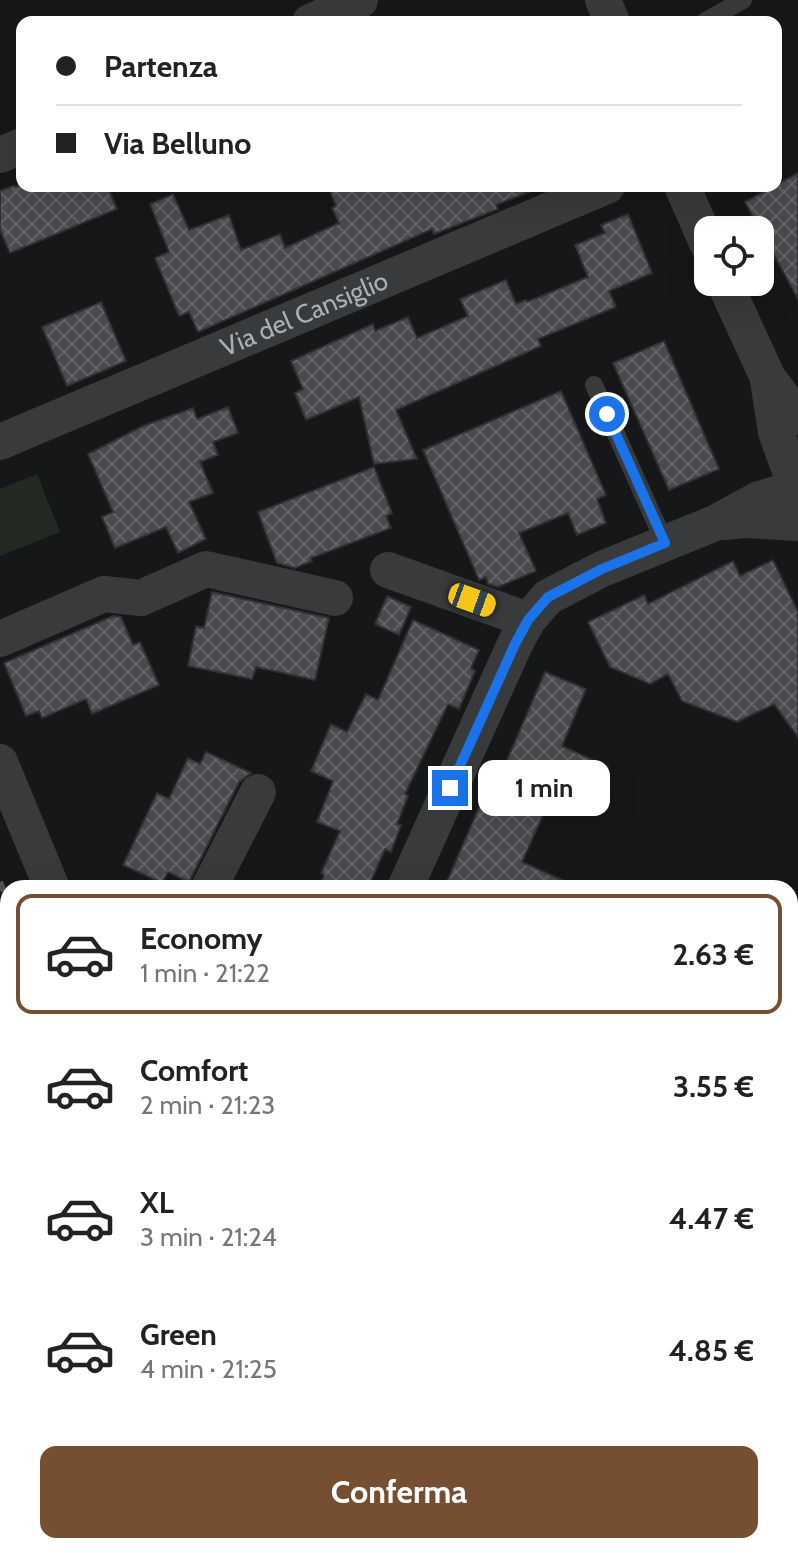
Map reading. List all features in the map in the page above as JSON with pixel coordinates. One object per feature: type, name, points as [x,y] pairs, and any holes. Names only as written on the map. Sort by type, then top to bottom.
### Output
[{"type":"street","points":[[324,16],[360,0]]},
{"type":"street","name":"Via del Cansiglio","points":[[0,442],[593,192]]},
{"type":"street","points":[[685,192],[695,216]]},
{"type":"street","points":[[730,296],[768,378],[798,417]]},
{"type":"street","points":[[409,880],[528,620],[548,597],[602,569],[715,523],[757,500],[796,498],[776,432],[768,378]]},
{"type":"street","points":[[0,639],[104,594],[141,598],[206,569],[335,598]]},
{"type":"street","points":[[388,570],[528,620]]},
{"type":"street","points":[[0,762],[49,880]]},
{"type":"street","points":[[213,880],[258,792]]},
{"type":"lane","points":[[715,16],[743,0]]},
{"type":"lane","points":[[594,385],[665,543]]},
{"type":"shaded area","points":[[37,474],[60,532],[0,556],[0,489]]},
{"type":"building","points":[[798,173],[798,299],[774,255],[774,216],[753,216],[745,202],[763,192],[782,192],[782,182]]},
{"type":"building","points":[[16,186],[16,192],[110,192],[117,209],[10,253],[0,230],[0,191]]},
{"type":"building","points":[[330,192],[529,192],[496,205],[498,209],[434,234],[432,229],[198,332],[189,312],[179,316],[155,258],[169,252],[150,204],[173,194],[189,230],[229,215],[241,250],[280,234],[285,248],[339,223],[332,208],[336,206]]},
{"type":"building","points":[[628,214],[652,273],[609,291],[616,307],[538,339],[541,346],[396,410],[417,459],[374,464],[359,397],[306,420],[295,393],[303,389],[291,361],[373,324],[375,331],[408,317],[417,338],[468,316],[460,299],[506,280],[516,304],[588,277],[575,245],[605,233],[601,225]]},
{"type":"building","points":[[101,302],[126,361],[67,386],[42,327]]},
{"type":"building","points":[[664,341],[719,469],[669,490],[613,363]]},
{"type":"building","points":[[561,391],[606,495],[597,499],[606,523],[577,535],[568,513],[519,533],[536,571],[498,587],[488,584],[486,577],[479,580],[423,450]]},
{"type":"building","points":[[228,407],[238,433],[213,442],[218,455],[200,462],[213,493],[189,502],[206,539],[178,553],[166,527],[115,548],[102,517],[113,512],[88,454],[143,426],[193,408],[197,419]]},
{"type":"building","points":[[374,467],[392,513],[386,516],[391,528],[311,558],[312,561],[295,568],[277,563],[258,512]]},
{"type":"building","points":[[773,560],[798,612],[798,737],[774,704],[737,722],[682,701],[668,674],[650,684],[610,667],[588,622],[644,595],[648,604],[733,561],[740,576]]},
{"type":"building","points":[[212,592],[329,618],[315,680],[256,667],[252,679],[188,666],[196,626],[204,628]]},
{"type":"building","points":[[387,596],[411,607],[399,635],[375,624]]},
{"type":"building","points":[[113,616],[121,617],[133,645],[140,642],[159,685],[92,714],[86,699],[42,718],[39,711],[26,716],[4,663]]},
{"type":"building","points":[[413,620],[479,650],[471,668],[475,671],[459,709],[448,704],[405,794],[408,796],[397,824],[401,825],[391,852],[385,849],[371,880],[322,880],[324,875],[321,873],[340,831],[317,822],[333,781],[311,771],[331,724],[347,732],[366,694],[378,700]]},
{"type":"building","points":[[545,672],[586,689],[562,746],[608,767],[585,815],[550,799],[522,862],[562,880],[447,880],[495,771],[501,774]]},
{"type":"building","points":[[206,752],[251,773],[239,782],[190,880],[168,872],[164,880],[156,880],[123,865],[157,793],[169,799],[188,758],[200,764]]},
{"type":"route","points":[[450,788],[515,644],[528,620],[548,597],[602,569],[665,543],[607,414]]}]
